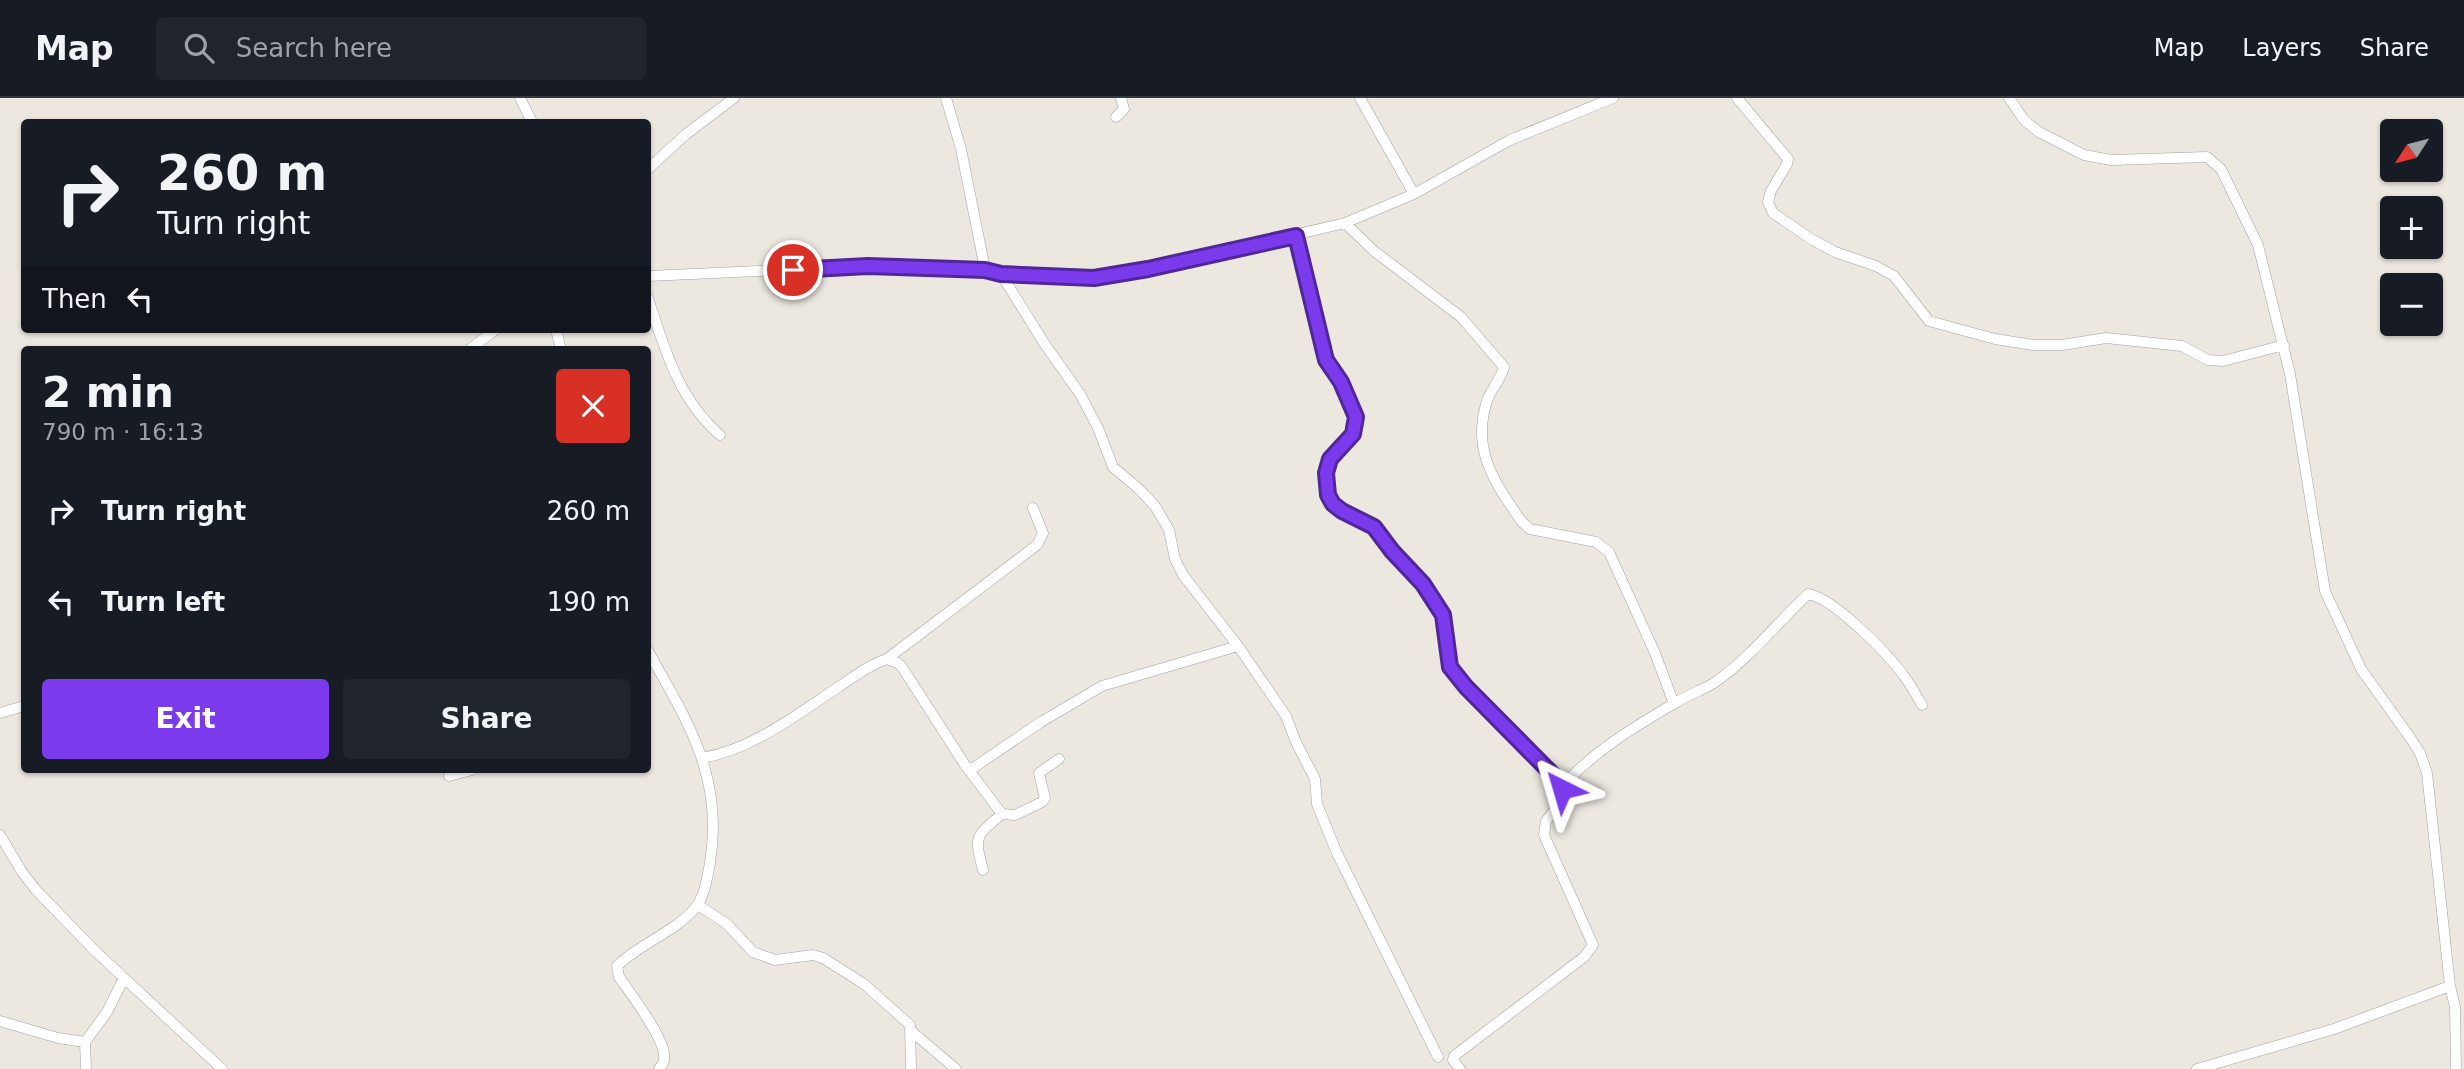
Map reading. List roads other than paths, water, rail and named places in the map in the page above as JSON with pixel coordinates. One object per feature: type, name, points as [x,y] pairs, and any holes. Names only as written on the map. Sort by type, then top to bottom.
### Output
[{"type":"street","points":[[520,98],[530,119]]},
{"type":"street","points":[[651,166],[685,135],[734,98]]},
{"type":"street","points":[[946,98],[961,149],[985,270]]},
{"type":"street","points":[[1115,117],[1124,109],[1121,98]]},
{"type":"street","points":[[1360,98],[1413,194]]},
{"type":"street","points":[[651,276],[868,266],[985,270],[1001,274],[1094,278],[1148,269],[1345,223],[1413,194],[1510,140],[1613,98]]},
{"type":"street","points":[[1737,98],[1788,159],[1771,191],[1768,202],[1773,213],[1835,252],[1876,266],[1894,276],[1929,321],[1983,336],[2033,345],[2062,345],[2106,338],[2182,346],[2214,361],[2284,345]]},
{"type":"street","points":[[2009,98],[2024,120],[2039,132],[2084,155],[2111,160],[2203,155],[2212,160],[2227,178],[2258,244],[2284,345],[2325,591],[2361,669],[2409,736],[2427,773],[2450,986],[2459,1004],[2456,1069]]},
{"type":"street","points":[[1345,223],[1374,251],[1461,317],[1504,367],[1484,412],[1483,444],[1487,466],[1522,522],[1530,529],[1596,542],[1609,552],[1655,653],[1674,704]]},
{"type":"street","points":[[1296,236],[1326,360],[1341,382],[1356,417],[1353,434],[1330,459],[1326,473],[1328,495],[1333,504],[1342,511],[1374,527],[1423,584],[1443,615],[1450,667],[1466,687],[1563,785],[1564,798],[1546,821],[1544,835],[1593,945],[1591,950],[1454,1056],[1453,1060],[1460,1069]]},
{"type":"street","points":[[1001,274],[1080,394],[1098,428],[1113,467],[1155,506],[1169,530],[1175,559],[1183,575],[1238,646],[1286,716],[1315,779],[1317,804],[1337,853],[1438,1057]]},
{"type":"street","points":[[651,307],[673,372],[689,399],[720,435]]},
{"type":"street","points":[[474,346],[491,333]]},
{"type":"street","points":[[702,758],[723,754],[754,741],[859,673],[887,659],[1037,545],[1043,533],[1033,508]]},
{"type":"street","points":[[1563,785],[1599,751],[1628,730],[1712,684],[1786,618],[1808,594],[1821,599],[1868,636],[1905,677],[1922,705]]},
{"type":"street","points":[[970,771],[1041,722],[1102,686],[1238,646]]},
{"type":"street","points":[[887,659],[902,667],[970,771],[1002,814]]},
{"type":"street","points":[[651,667],[693,732],[711,794],[713,841],[705,890],[698,905],[684,920],[617,966],[620,977],[664,1051],[664,1062],[659,1069]]},
{"type":"street","points":[[0,713],[21,707]]},
{"type":"street","points":[[983,870],[977,840],[980,833],[1002,814],[1015,815],[1042,802],[1045,797],[1040,773],[1059,759]]},
{"type":"street","points":[[449,776],[460,773]]},
{"type":"street","points":[[0,835],[36,890],[124,978],[222,1069]]},
{"type":"street","points":[[698,905],[727,924],[753,952],[775,960],[813,956],[823,958],[864,984],[907,1021],[910,1030],[911,1069]]},
{"type":"street","points":[[86,1069],[85,1042],[107,1012],[124,978]]},
{"type":"street","points":[[2197,1069],[2334,1029],[2450,986]]},
{"type":"street","points":[[0,1021],[58,1038],[85,1042]]},
{"type":"street","points":[[910,1030],[956,1069]]}]
